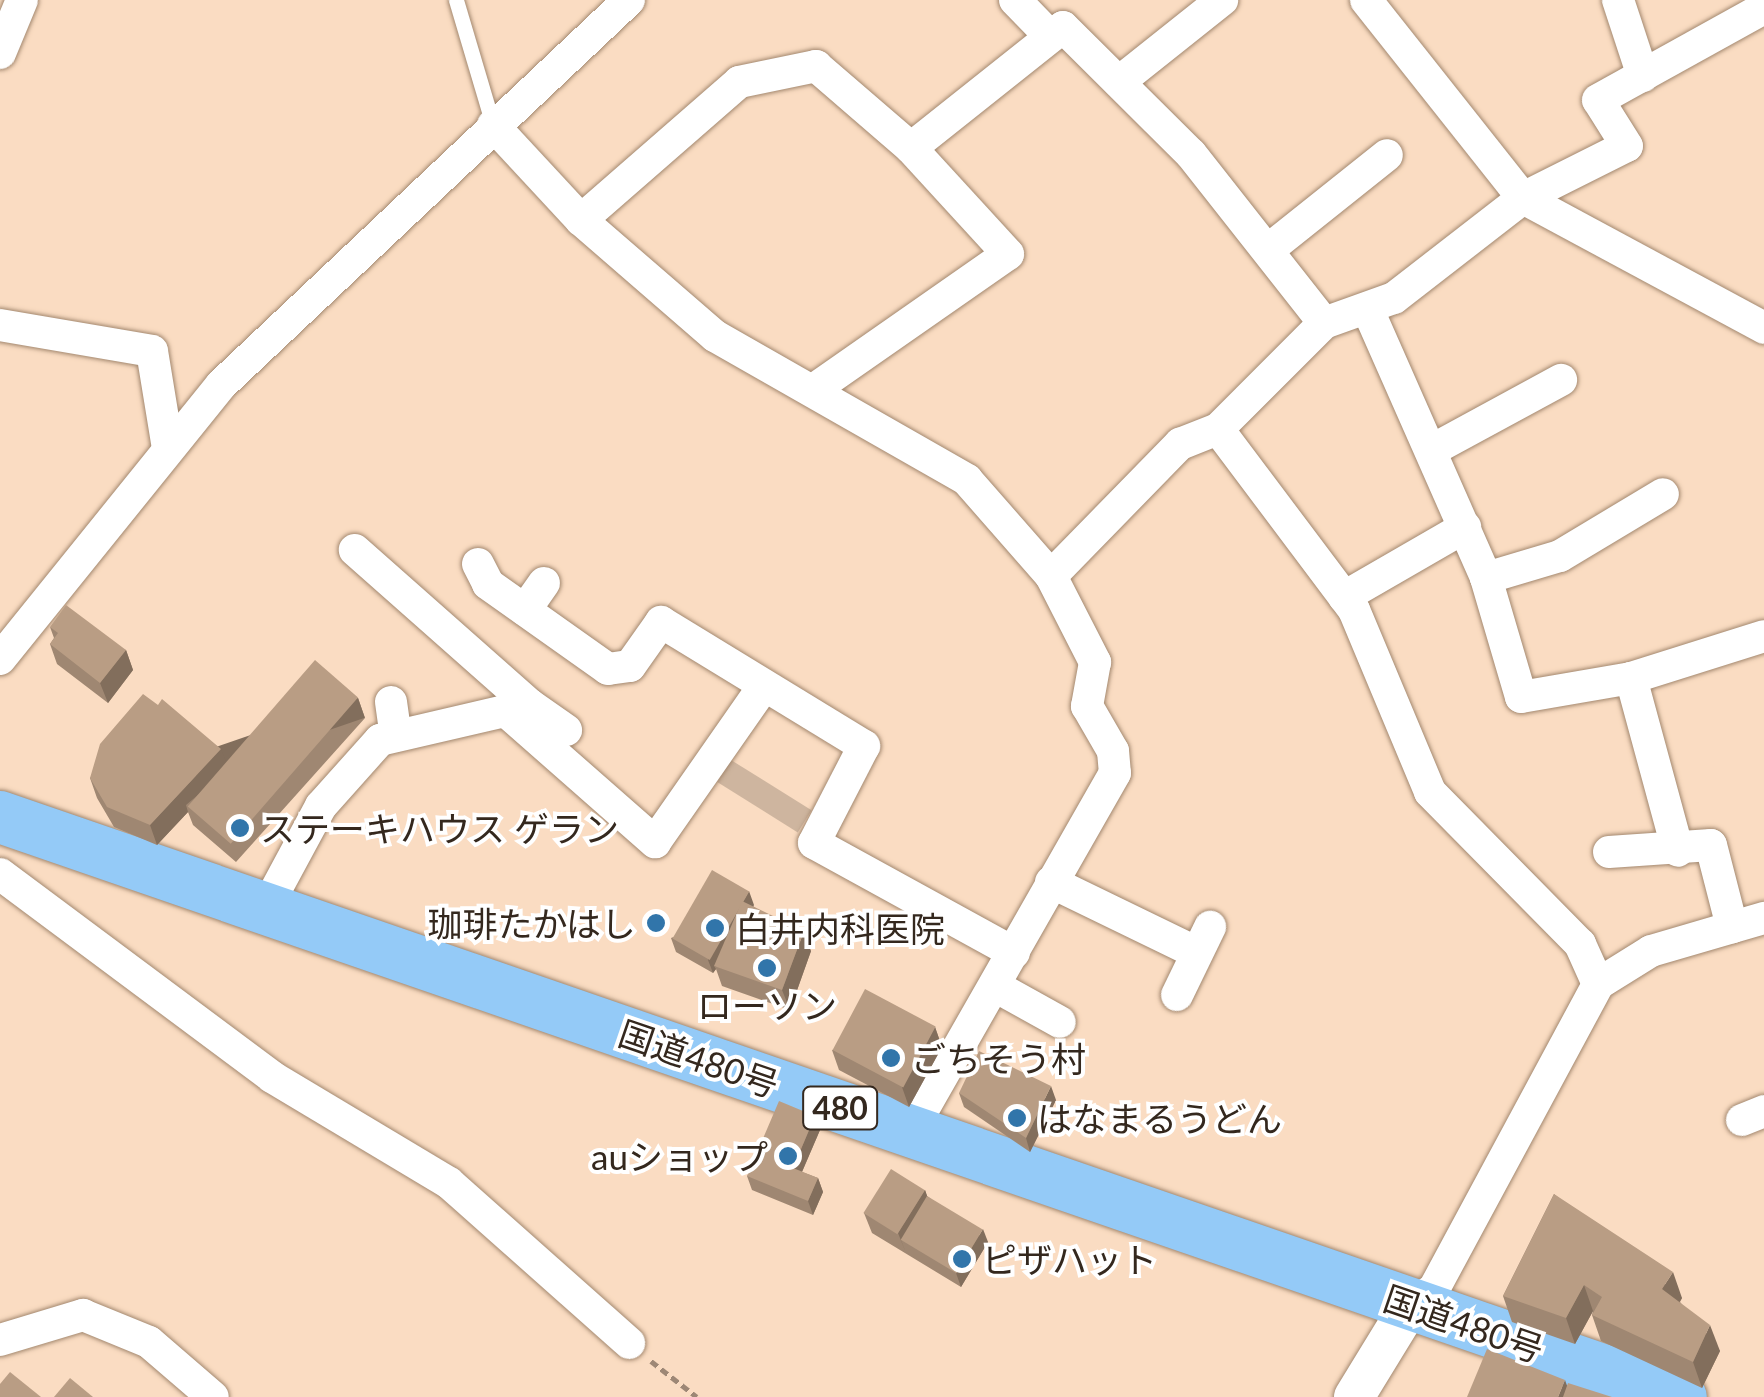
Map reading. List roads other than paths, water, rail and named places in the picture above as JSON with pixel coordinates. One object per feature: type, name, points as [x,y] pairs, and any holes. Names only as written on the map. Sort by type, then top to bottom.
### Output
[{"type":"highway","name":"国道480号","points":[[0,817],[1681,1397]]},
{"type":"street","points":[[0,53],[22,0]]},
{"type":"street","points":[[0,659],[167,443],[493,125],[629,0]]},
{"type":"street","points":[[1015,0],[1050,36]]},
{"type":"street","points":[[1119,82],[1222,0]]},
{"type":"street","points":[[1366,0],[1523,198],[1764,328]]},
{"type":"street","points":[[1618,0],[1643,76]]},
{"type":"street","points":[[1051,576],[1180,444],[1218,429],[1324,323],[1368,310],[1523,198],[1627,146],[1598,100],[1764,8]]},
{"type":"street","points":[[911,148],[1063,26],[1119,82],[1268,250],[1324,323]]},
{"type":"street","points":[[582,220],[738,82],[816,66],[911,148],[1008,254],[816,388]]},
{"type":"street","points":[[493,125],[582,220],[715,336],[816,388],[967,480],[1051,576],[1095,662],[1086,706],[1113,750],[1115,773],[910,1132]]},
{"type":"street","points":[[1268,250],[1387,156]]},
{"type":"street","points":[[1368,310],[1486,578],[1522,697],[1631,678],[1764,636]]},
{"type":"street","points":[[0,325],[152,351],[167,443]]},
{"type":"street","points":[[1432,450],[1561,380]]},
{"type":"street","points":[[1218,429],[1344,597],[1430,792],[1580,944],[1598,984]]},
{"type":"street","points":[[1486,578],[1560,556],[1663,494]]},
{"type":"street","points":[[1344,597],[1465,527]]},
{"type":"street","points":[[355,550],[420,585],[519,709],[656,842],[763,688]]},
{"type":"street","points":[[478,564],[526,610],[608,669],[630,666],[672,612],[763,688],[864,746],[814,842],[1014,953]]},
{"type":"street","points":[[526,610],[544,583]]},
{"type":"street","points":[[1631,678],[1678,851]]},
{"type":"street","points":[[391,702],[396,736]]},
{"type":"street","points":[[266,908],[349,766],[396,736],[519,709],[566,730]]},
{"type":"street","points":[[1610,852],[1678,851],[1711,845],[1732,928]]},
{"type":"street","points":[[0,874],[272,1077],[449,1183],[629,1343]]},
{"type":"street","points":[[1051,882],[1204,940],[1177,995]]},
{"type":"street","points":[[1354,1397],[1411,1304],[1434,1289],[1598,984],[1651,950],[1764,918]]},
{"type":"street","points":[[995,986],[1060,1022]]},
{"type":"street","points":[[0,1340],[83,1314],[149,1342],[213,1397]]},
{"type":"lane","points":[[456,0],[493,125]]},
{"type":"place","name":"ステーキハウス ゲラン","points":[[240,828]]},
{"type":"place","name":"珈琲たかはし","points":[[656,923]]},
{"type":"place","name":"白井内科医院","points":[[715,928]]},
{"type":"place","name":"ローソン","points":[[767,968]]},
{"type":"place","name":"ごちそう村","points":[[891,1058]]},
{"type":"place","name":"はなまるうどん","points":[[1017,1118]]},
{"type":"place","name":"auショップ","points":[[788,1156]]},
{"type":"place","name":"ピザハット","points":[[962,1259]]}]
